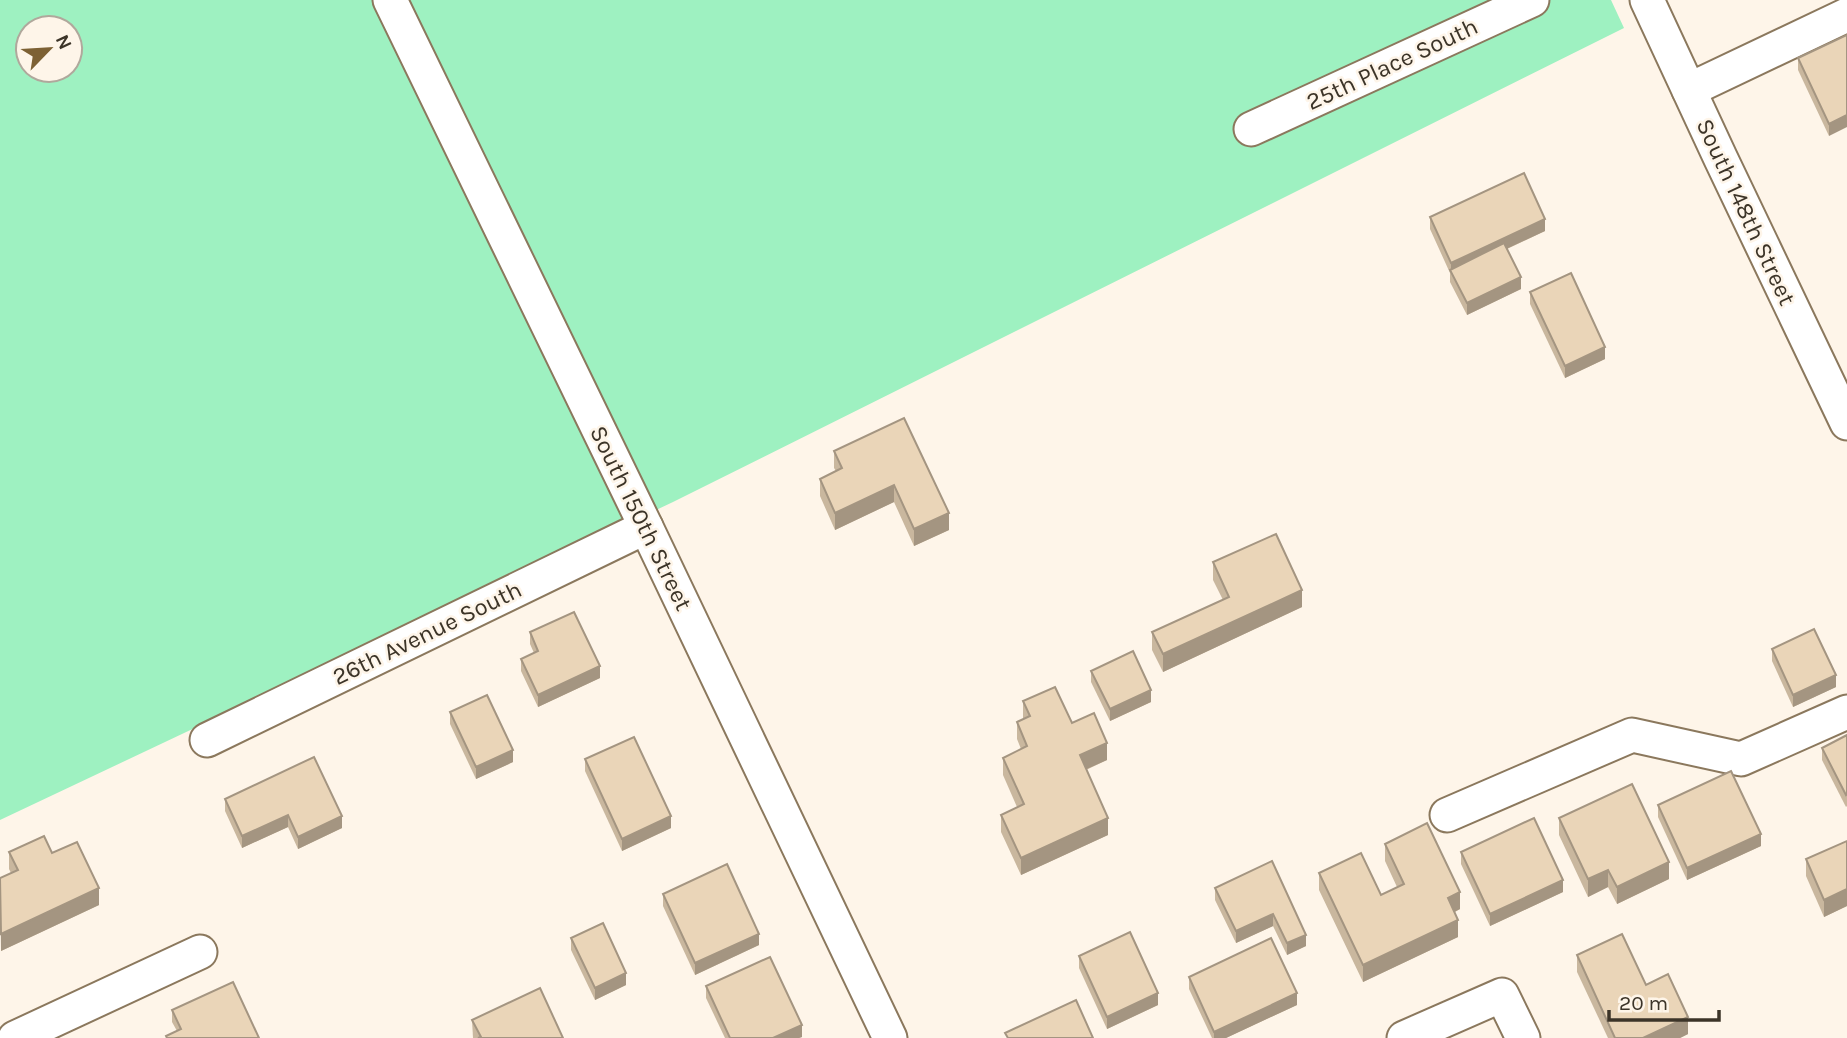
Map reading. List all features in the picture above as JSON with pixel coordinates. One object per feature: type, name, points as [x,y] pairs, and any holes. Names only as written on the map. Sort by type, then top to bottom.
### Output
[{"type":"street","name":"South 150th Street","points":[[390,0],[890,1038]]},
{"type":"street","name":"25th Place South","points":[[1251,129],[1532,0]]},
{"type":"street","name":"South 148th Street","points":[[1647,0],[1847,423]]},
{"type":"street","points":[[1689,90],[1847,15]]},
{"type":"street","name":"26th Avenue South","points":[[207,740],[646,527]]},
{"type":"street","points":[[1447,815],[1632,735],[1741,759],[1847,712]]},
{"type":"street","points":[[15,1038],[200,952]]},
{"type":"street","points":[[1404,1038],[1502,995],[1523,1038]]},
{"type":"green space","points":[[0,0],[1611,0],[1624,28],[673,502],[0,820]]},
{"type":"building","points":[[1847,35],[1847,115],[1829,124],[1798,58]]},
{"type":"building","points":[[1524,173],[1545,219],[1451,263],[1430,217]]},
{"type":"building","points":[[1504,243],[1521,277],[1467,303],[1450,270]]},
{"type":"building","points":[[1571,273],[1605,347],[1565,366],[1530,292]]},
{"type":"building","points":[[904,418],[949,513],[914,529],[894,485],[835,513],[820,479],[842,468],[834,451]]},
{"type":"building","points":[[1276,534],[1302,590],[1163,654],[1152,632],[1229,597],[1213,562]]},
{"type":"building","points":[[574,612],[600,666],[538,695],[521,659],[538,651],[530,632]]},
{"type":"building","points":[[1814,629],[1836,675],[1793,695],[1772,649]]},
{"type":"building","points":[[1133,651],[1151,690],[1110,709],[1091,671]]},
{"type":"building","points":[[1055,687],[1072,723],[1094,713],[1107,743],[1080,755],[1108,818],[1021,858],[1001,815],[1024,804],[1003,758],[1027,746],[1017,722],[1030,716],[1023,701]]},
{"type":"building","points":[[487,695],[513,750],[476,767],[450,712]]},
{"type":"building","points":[[1847,735],[1847,794],[1846,795],[1822,748]]},
{"type":"building","points":[[634,737],[671,816],[622,839],[585,759]]},
{"type":"building","points":[[314,757],[342,816],[298,837],[288,815],[242,836],[225,799]]},
{"type":"building","points":[[1731,771],[1761,834],[1687,868],[1658,805]]},
{"type":"building","points":[[1632,784],[1669,862],[1617,887],[1608,870],[1588,879],[1559,818]]},
{"type":"building","points":[[1534,818],[1563,880],[1490,914],[1461,852]]},
{"type":"building","points":[[1427,823],[1460,892],[1448,898],[1458,920],[1363,965],[1319,873],[1361,853],[1381,895],[1404,884],[1385,844]]},
{"type":"building","points":[[44,836],[52,853],[77,842],[99,888],[1,934],[0,878],[18,870],[9,852]]},
{"type":"building","points":[[1847,841],[1847,889],[1824,900],[1806,859]]},
{"type":"building","points":[[1272,861],[1306,935],[1287,943],[1273,914],[1236,931],[1215,888]]},
{"type":"building","points":[[727,864],[759,934],[695,963],[663,894]]},
{"type":"building","points":[[603,923],[626,973],[595,988],[571,938]]},
{"type":"building","points":[[1130,932],[1158,993],[1107,1017],[1079,956]]},
{"type":"building","points":[[1622,934],[1646,985],[1668,974],[1688,1017],[1643,1038],[1615,1038],[1577,955]]},
{"type":"building","points":[[1271,938],[1297,993],[1214,1032],[1189,977]]},
{"type":"building","points":[[770,957],[802,1025],[773,1038],[730,1038],[706,986]]},
{"type":"building","points":[[233,982],[259,1038],[167,1038],[166,1036],[181,1029],[172,1010]]},
{"type":"building","points":[[540,988],[563,1038],[478,1038],[481,1037],[472,1020]]},
{"type":"building","points":[[1076,1000],[1093,1038],[1008,1038],[1005,1033]]}]
